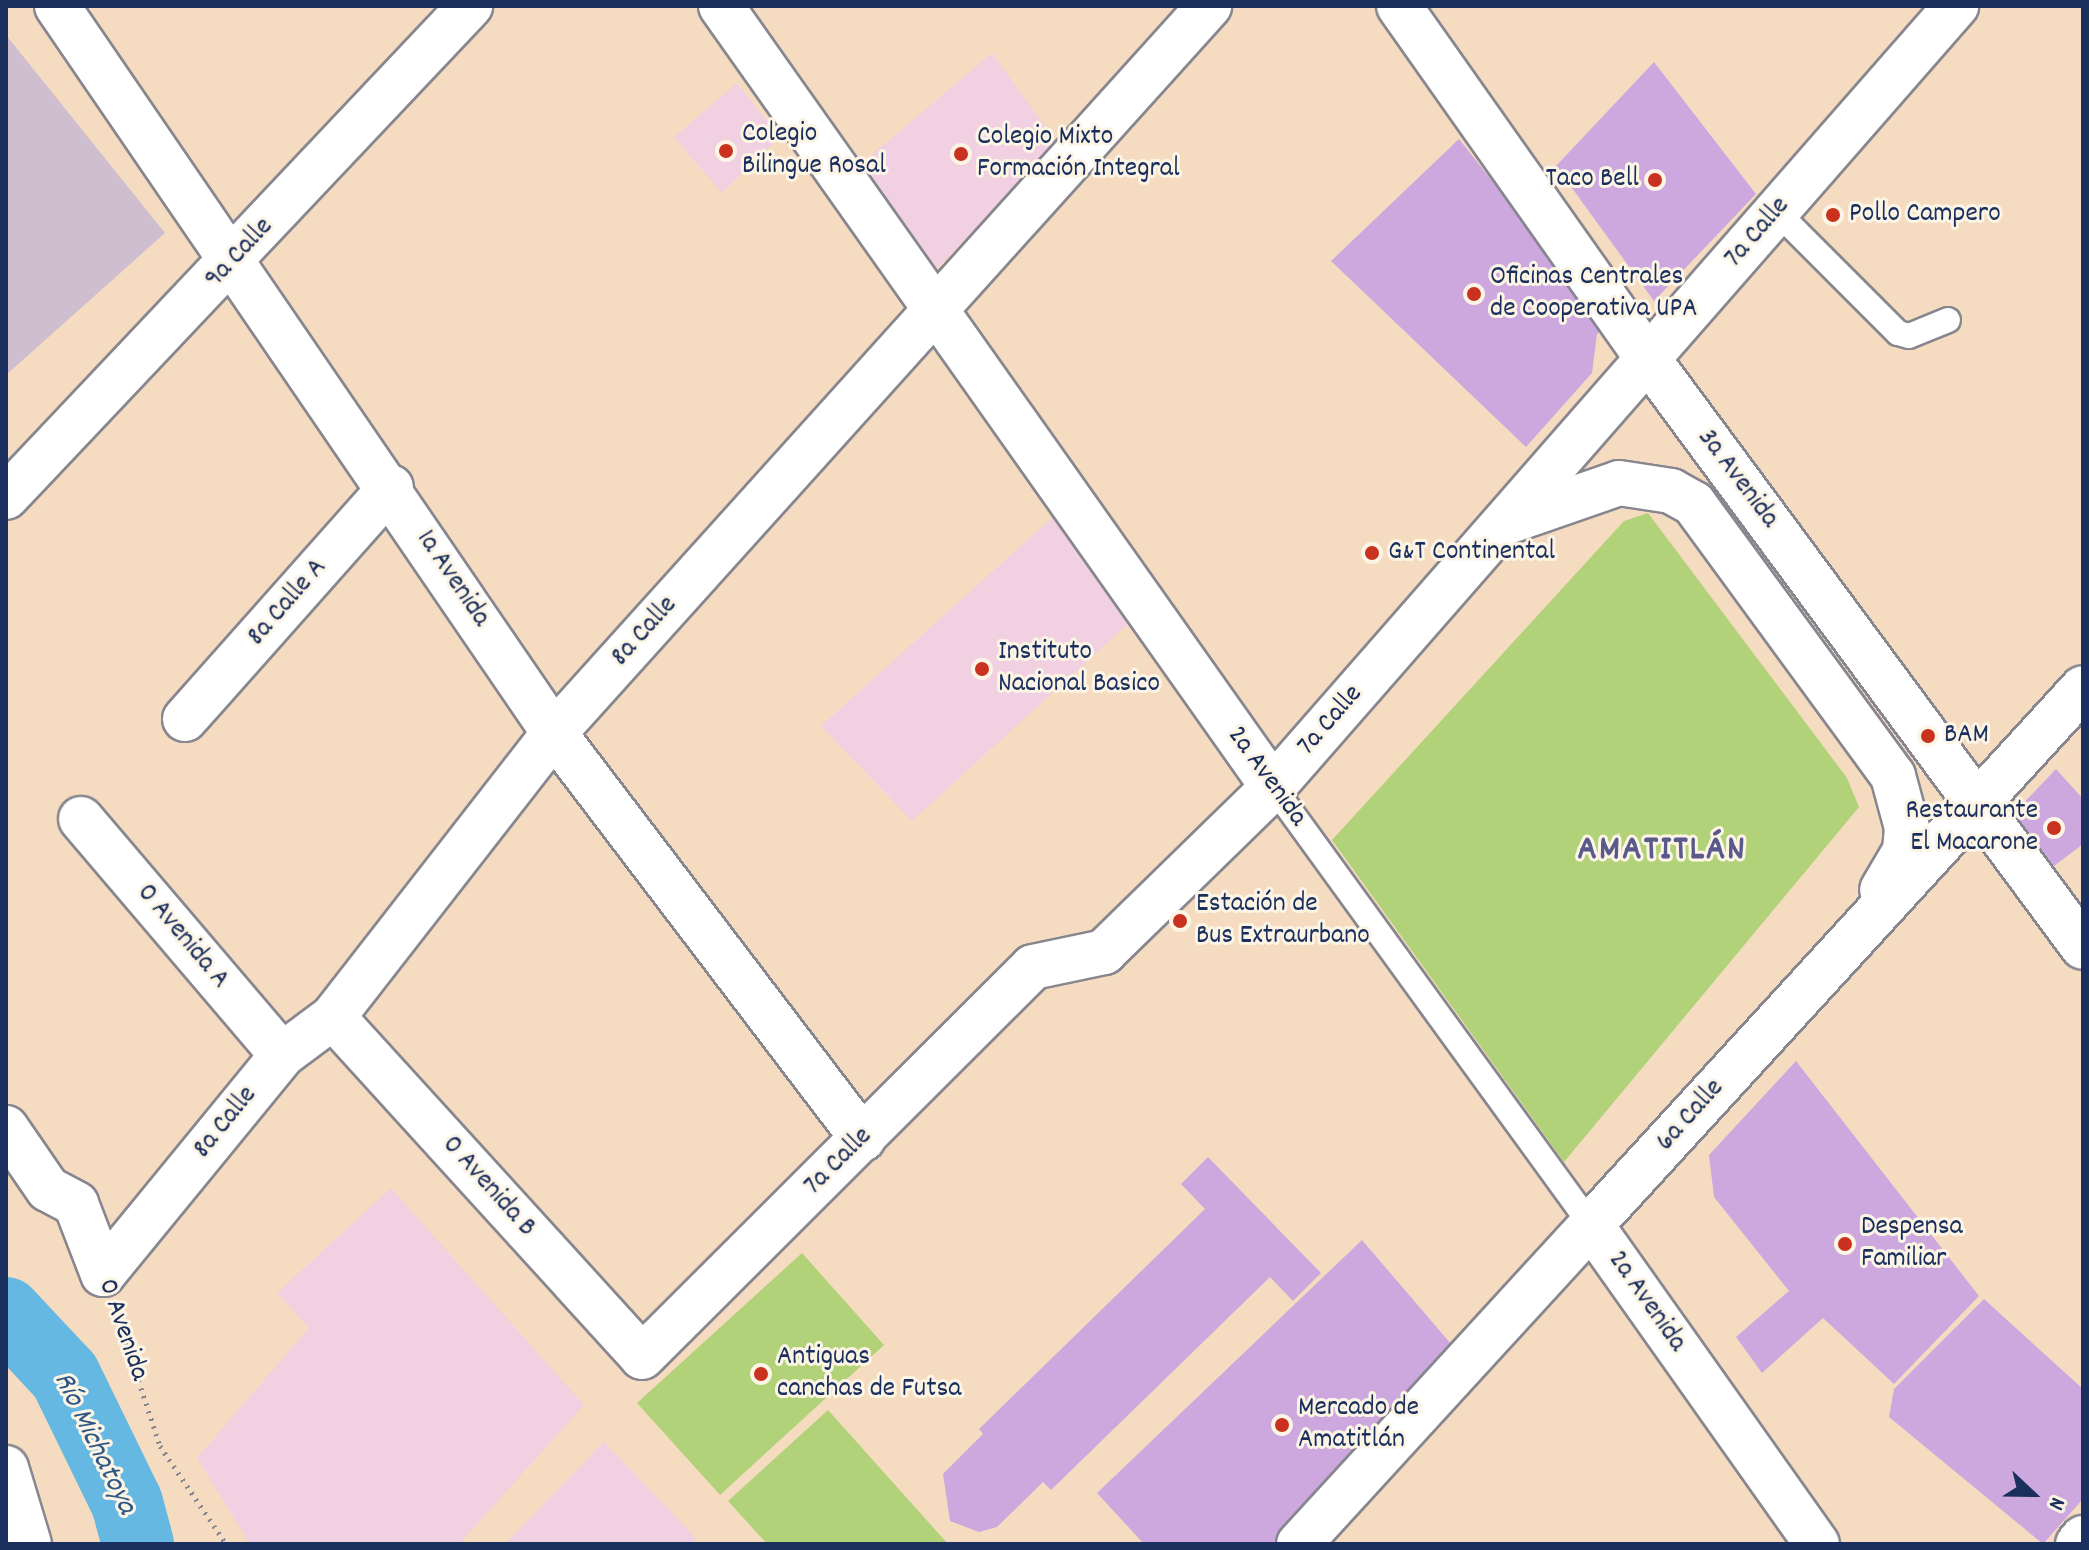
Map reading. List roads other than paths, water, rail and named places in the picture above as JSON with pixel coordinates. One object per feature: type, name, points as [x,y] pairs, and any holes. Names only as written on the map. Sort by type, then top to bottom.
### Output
[{"type":"street","name":"1a Avenida","points":[[57,6],[230,266],[391,487],[554,733],[863,1139]]},
{"type":"street","name":"9a Calle","points":[[6,497],[230,266],[470,6]]},
{"type":"street","name":"2a Avenida","points":[[721,6],[933,312],[1273,787]]},
{"type":"street","name":"8a Calle","points":[[103,1274],[282,1055],[333,1017],[554,733],[1209,6]]},
{"type":"street","name":"3a Avenida","points":[[1399,6],[1648,359],[2083,947]]},
{"type":"street","name":"7a Calle","points":[[642,1357],[1033,967],[1104,952],[1273,787],[1956,6]]},
{"type":"street","points":[[1504,523],[1619,483],[1671,491],[1694,504],[1893,776],[1902,801],[1905,851],[1896,875],[1853,922],[1842,950]]},
{"type":"street","name":"8a Calle A","points":[[185,719],[391,487]]},
{"type":"street","name":"6a Calle","points":[[1299,1544],[2083,688]]},
{"type":"street","name":"0 Avenida A","points":[[81,819],[282,1055]]},
{"type":"street","name":"0 Avenida B","points":[[333,1017],[642,1357]]},
{"type":"street","name":"0 Avenida","points":[[6,1128],[48,1189],[76,1204],[103,1274]]},
{"type":"street","name":"2a Avenida","points":[[1591,1225],[1817,1544]]},
{"type":"street","points":[[8,1475],[29,1544]]},
{"type":"street","points":[[2078,1544],[2083,1538]]},
{"type":"lane","points":[[1777,212],[1898,333],[1909,336],[1948,320]]},
{"type":"lane","name":"2a Avenida","points":[[1273,787],[1591,1225]]},
{"type":"waterway","name":"Río Michatoya","points":[[6,1313],[65,1376],[127,1503],[138,1544]]},
{"type":"place","name":"Colegio Bilingue Rosal","points":[[726,151]]},
{"type":"place","name":"Colegio Mixto Formación Integral","points":[[961,154]]},
{"type":"place","name":"Taco Bell","points":[[1655,180]]},
{"type":"place","name":"Pollo Campero","points":[[1833,215]]},
{"type":"place","name":"Oficinas Centrales de Cooperativa UPA","points":[[1474,294]]},
{"type":"place","name":"G&T Continental","points":[[1372,553]]},
{"type":"place","name":"Instituto Nacional Basico","points":[[982,669]]},
{"type":"place","name":"BAM","points":[[1928,736]]},
{"type":"place","name":"Restaurante El Macarone","points":[[2054,828]]},
{"type":"place","name":"Estación de Bus Extraurbano","points":[[1180,921]]},
{"type":"place","name":"Despensa Familiar","points":[[1845,1244]]},
{"type":"place","name":"Antiguas canchas de Futsa","points":[[761,1374]]},
{"type":"place","name":"Mercado de Amatitlán","points":[[1282,1425]]},
{"type":"district","name":"AMATITLÁN","points":[[1662,852]]}]
